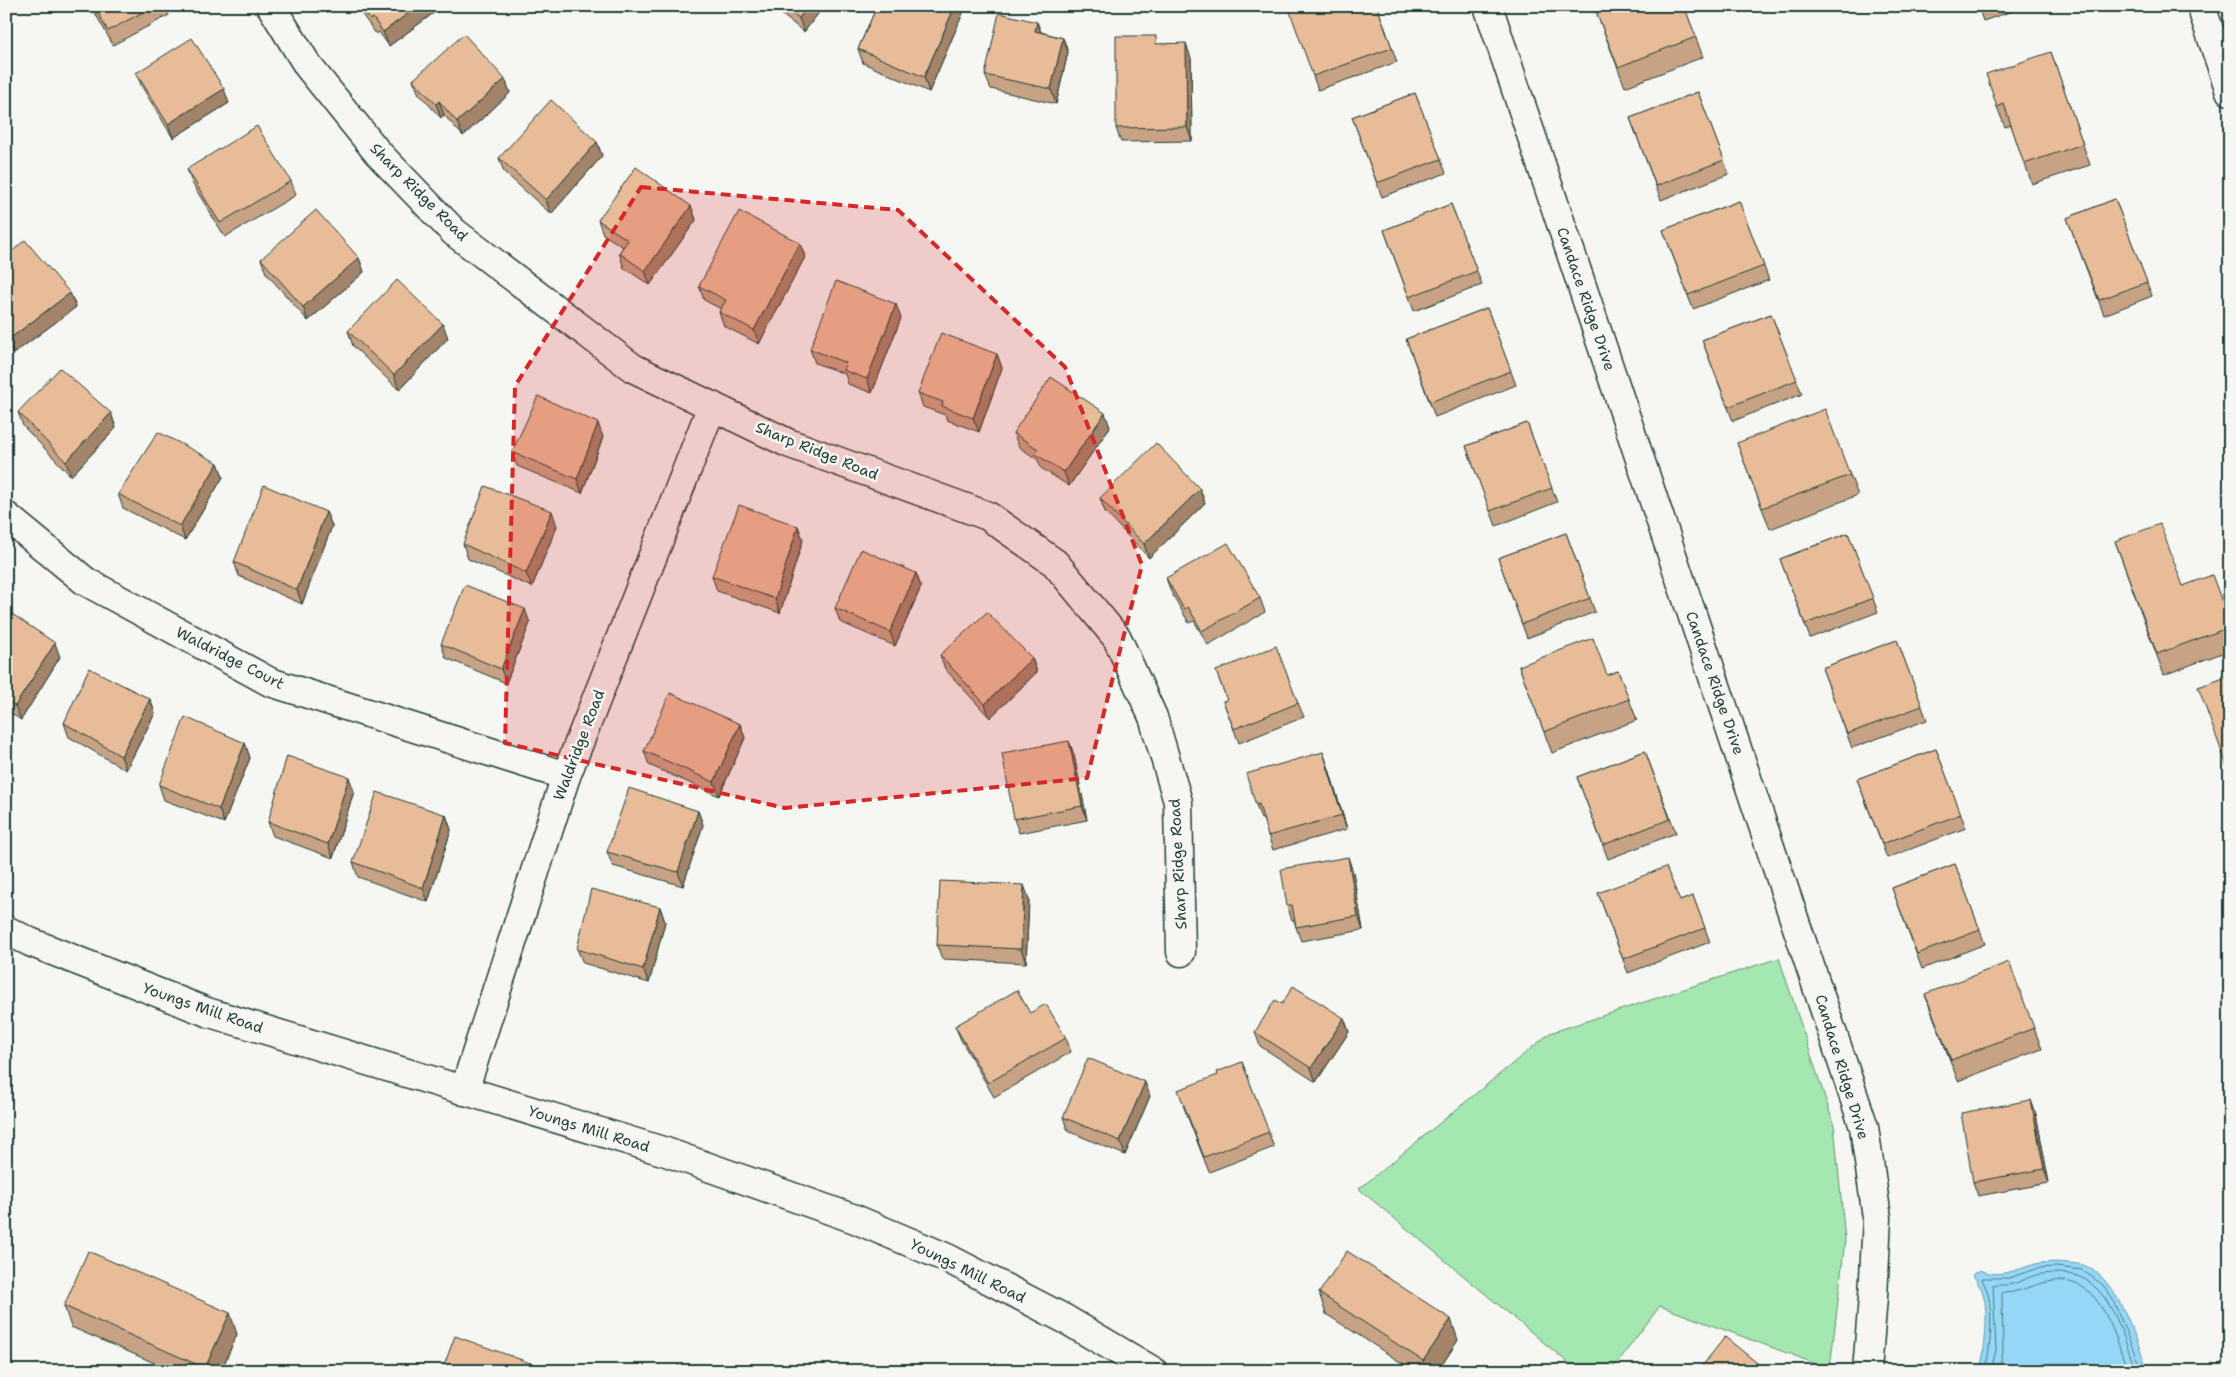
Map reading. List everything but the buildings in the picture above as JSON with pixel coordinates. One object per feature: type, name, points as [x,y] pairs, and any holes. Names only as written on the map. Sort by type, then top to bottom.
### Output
[{"type":"street","name":"Sharp Ridge Road","points":[[271,6],[308,66],[378,153],[454,232],[633,368],[788,443],[988,516],[1055,563],[1117,638],[1153,717],[1178,802],[1182,952]]},
{"type":"street","name":"Candace Ridge Drive","points":[[1488,6],[1864,1127],[1877,1218],[1874,1298],[1867,1371]]},
{"type":"street","points":[[2201,6],[2230,91]]},
{"type":"street","name":"Waldridge Road","points":[[464,1090],[566,776],[712,406]]},
{"type":"street","name":"Waldridge Court","points":[[6,516],[85,581],[270,682],[566,776]]},
{"type":"street","name":"Youngs Mill Road","points":[[6,930],[30,942],[207,1012],[666,1152],[855,1219],[947,1258],[1066,1319],[1153,1371]]},
{"type":"highlighted area","points":[[641,187],[898,210],[1065,367],[1142,565],[1087,778],[785,808],[505,743],[515,386]]},
{"type":"green space","points":[[1779,958],[1834,1125],[1845,1240],[1830,1369],[1660,1306],[1611,1371],[1578,1371],[1359,1189],[1550,1033]]},
{"type":"water","points":[[2056,1262],[2083,1265],[2095,1272],[2106,1282],[2124,1311],[2148,1371],[1980,1371],[1985,1342],[1986,1311],[1983,1293],[1973,1275],[1980,1270],[1995,1274],[2038,1263]]}]
